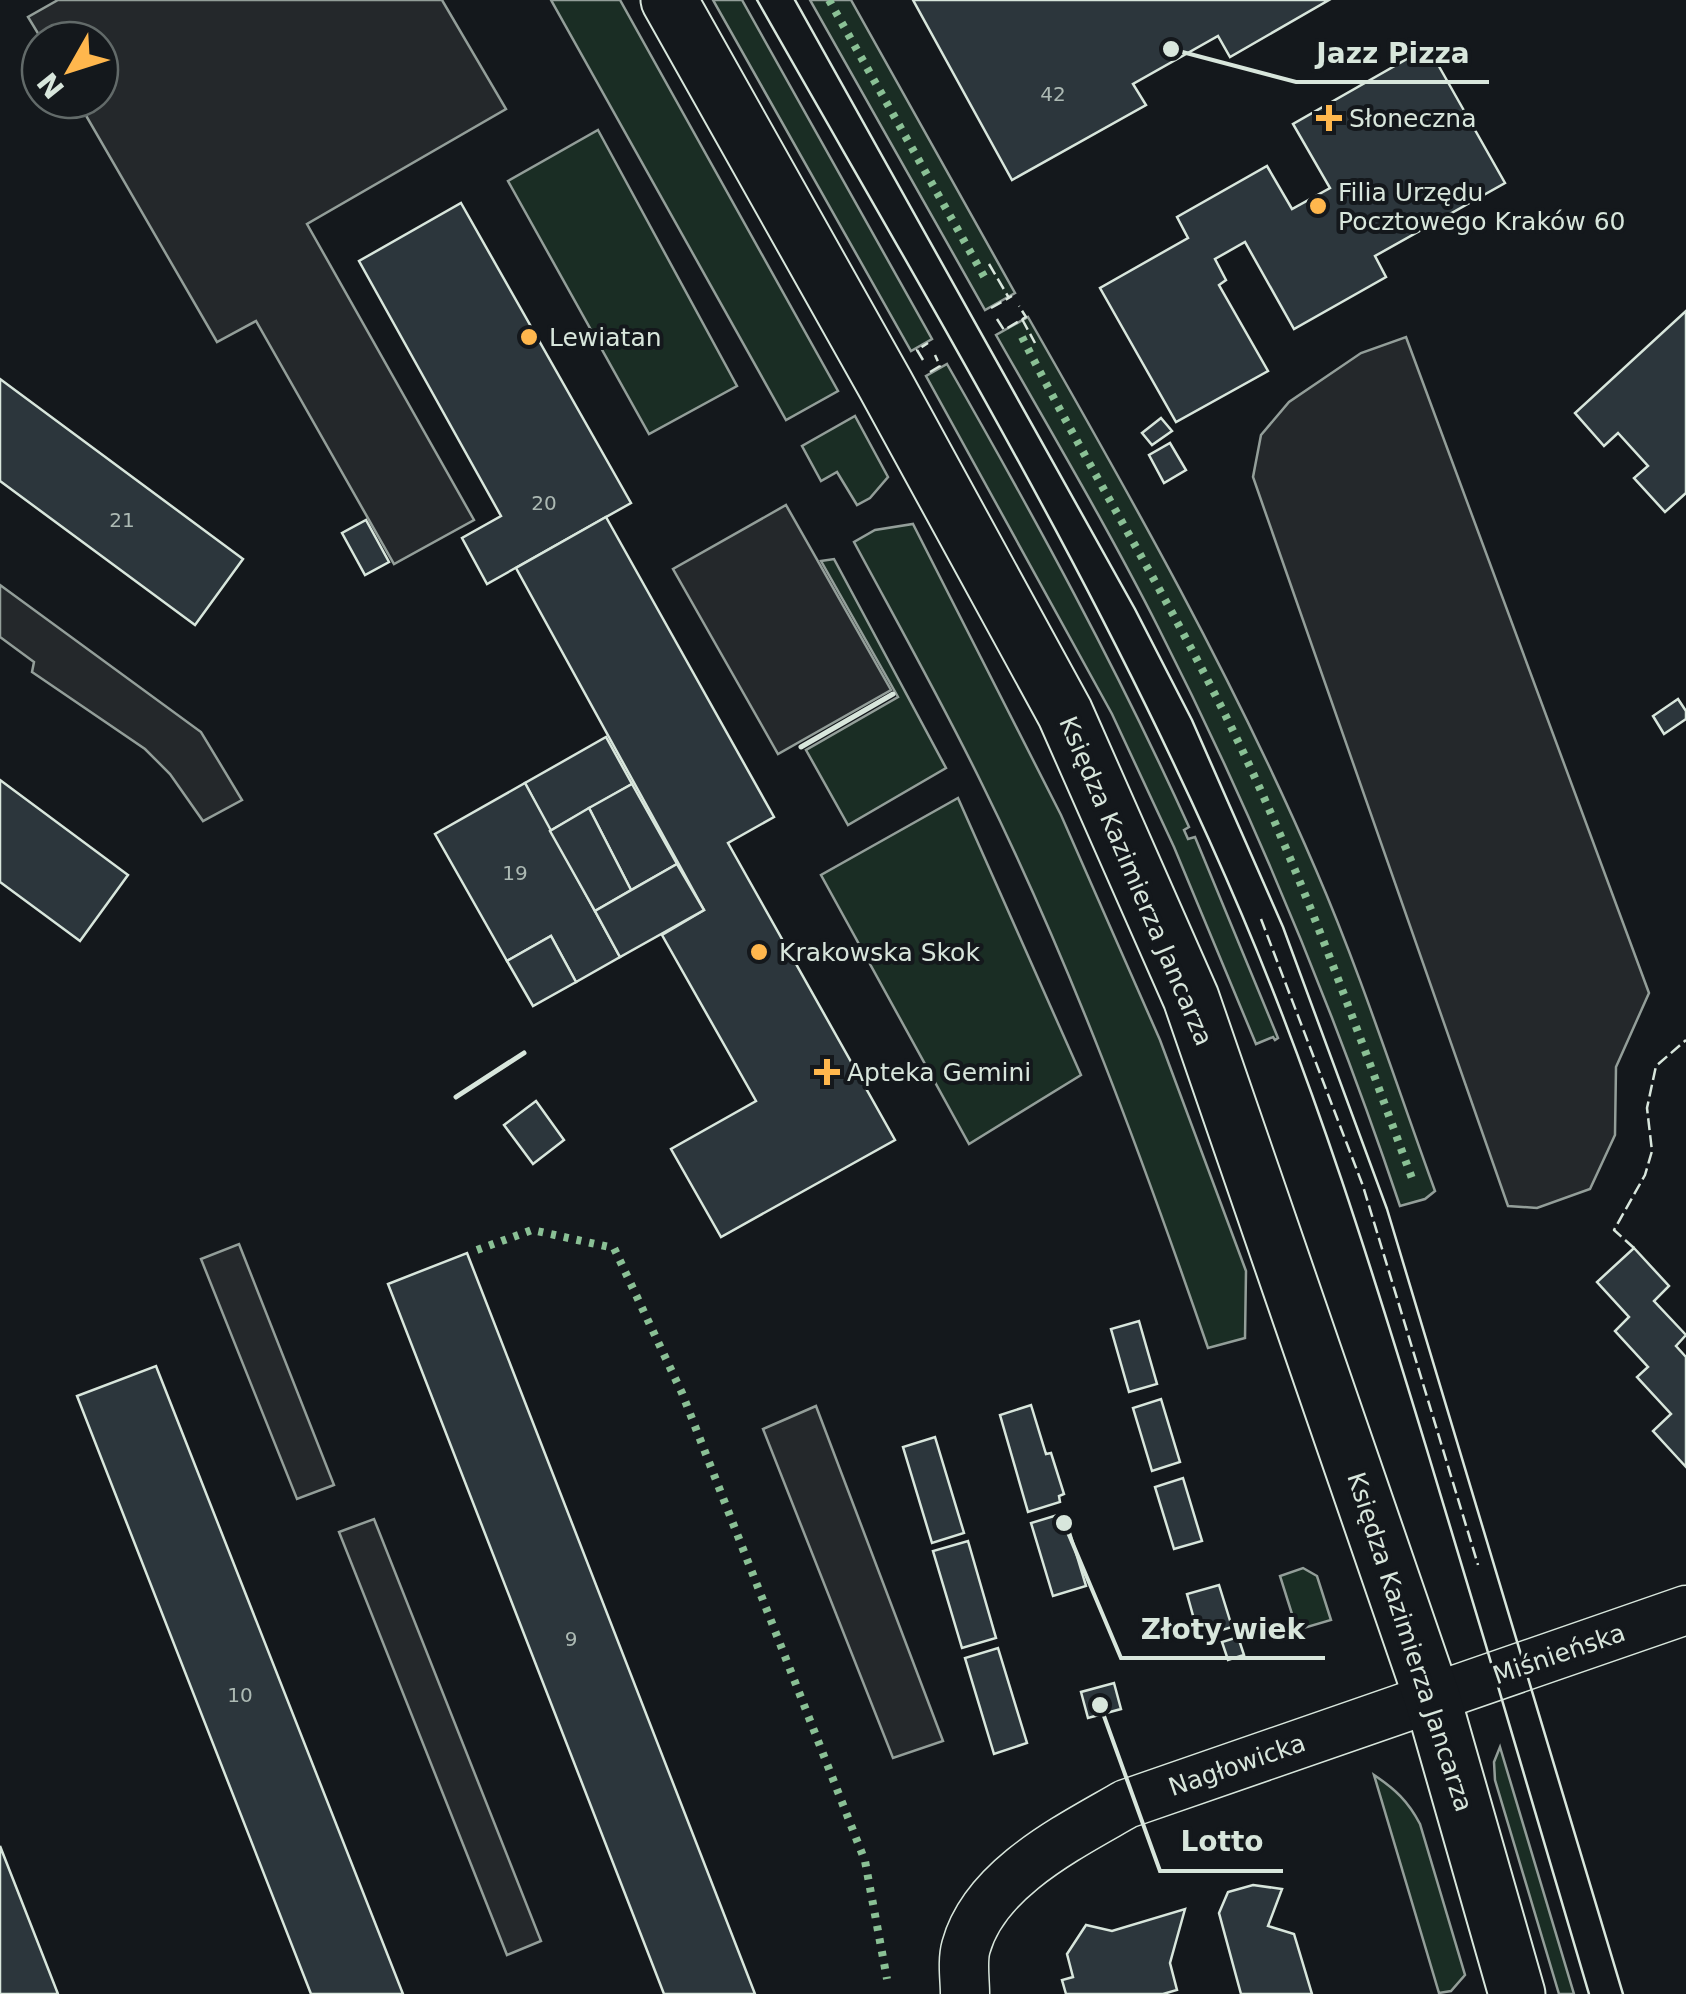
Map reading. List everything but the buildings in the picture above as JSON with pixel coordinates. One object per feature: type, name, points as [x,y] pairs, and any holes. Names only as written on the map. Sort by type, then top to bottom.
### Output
[{"type":"street","name":"Księdza Kazimierza Jancarza","points":[[669,0],[1064,713],[1191,998],[1432,1697],[1517,1994]]},
{"type":"street","name":"Miśnieńska","points":[[1432,1697],[1686,1610]]},
{"type":"street","name":"Nagłowicka","points":[[966,1994],[965,1948],[987,1902],[1046,1850],[1126,1804],[1432,1697]]},
{"type":"green space","points":[[551,0],[620,0],[838,391],[786,420]]},
{"type":"green space","points":[[713,0],[742,0],[932,339],[911,351]]},
{"type":"green space","points":[[810,0],[851,0],[1015,293],[985,310]]},
{"type":"green space","points":[[598,130],[737,386],[649,434],[508,181]]},
{"type":"green space","points":[[1028,317],[1180,589],[1251,728],[1316,870],[1435,1191],[1425,1199],[1400,1206],[1319,985],[1226,768],[1139,590],[996,335]]},
{"type":"green space","points":[[947,364],[1043,535],[1133,709],[1189,827],[1184,830],[1188,839],[1195,837],[1278,1038],[1275,1040],[1273,1037],[1256,1044],[1174,847],[1112,714],[926,376]]},
{"type":"green space","points":[[855,416],[888,477],[870,498],[857,505],[837,472],[821,481],[802,446]]},
{"type":"green space","points":[[913,524],[1061,815],[1160,1040],[1246,1271],[1245,1338],[1208,1348],[1131,1134],[1046,922],[967,753],[854,542],[875,530]]},
{"type":"green space","points":[[834,559],[946,768],[848,825],[806,750],[898,697],[821,561]]},
{"type":"green space","points":[[958,798],[1081,1075],[969,1144],[821,875]]},
{"type":"green space","points":[[1303,1568],[1317,1576],[1331,1620],[1297,1630],[1280,1576]]},
{"type":"green space","points":[[1500,1747],[1574,1994],[1559,1994],[1495,1780],[1494,1762]]},
{"type":"green space","points":[[1374,1775],[1400,1796],[1420,1824],[1465,1975],[1451,1991],[1439,1993]]},
{"type":"shaded area","points":[[58,0],[442,0],[506,109],[307,224],[474,520],[394,564],[256,321],[217,342],[89,120],[120,120],[120,20],[28,17]]},
{"type":"shaded area","points":[[1406,337],[1649,993],[1616,1067],[1615,1135],[1590,1189],[1537,1208],[1508,1206],[1253,477],[1261,435],[1289,402],[1361,353]]},
{"type":"shaded area","points":[[786,505],[891,690],[778,754],[673,569]]},
{"type":"shaded area","points":[[0,585],[201,732],[242,800],[203,821],[170,774],[145,749],[32,672],[34,662],[0,637]]},
{"type":"shaded area","points":[[239,1244],[334,1485],[297,1499],[201,1259]]},
{"type":"shaded area","points":[[816,1406],[943,1741],[893,1758],[763,1429]]},
{"type":"shaded area","points":[[374,1519],[541,1941],[507,1955],[339,1532]]},
{"type":"tram line","points":[[757,0],[1074,565],[1133,680],[1242,915],[1319,1113],[1364,1247],[1589,1994]]},
{"type":"tram line","points":[[795,0],[1135,609],[1192,720],[1283,927],[1387,1209],[1623,1994]]},
{"type":"hedge","points":[[829,0],[986,280]]},
{"type":"hedge","points":[[1022,337],[1184,634],[1265,800],[1413,1181]]},
{"type":"hedge","points":[[477,1250],[532,1230],[614,1248],[682,1393],[865,1861],[887,1979]]},
{"type":"fence","points":[[989,264],[1009,298]]},
{"type":"fence","points":[[991,308],[1012,296]]},
{"type":"fence","points":[[997,319],[1004,330],[1026,317],[1019,306]]},
{"type":"fence","points":[[1022,319],[1035,343]]},
{"type":"fence","points":[[923,360],[917,350],[928,343]]},
{"type":"fence","points":[[930,372],[940,366],[935,355]]},
{"type":"fence","points":[[1261,919],[1363,1186],[1478,1565]]},
{"type":"fence","points":[[1634,1248],[1614,1230],[1645,1175],[1652,1151],[1647,1108],[1656,1066],[1686,1040]]},
{"type":"wall","points":[[801,747],[893,694]]},
{"type":"wall","points":[[456,1097],[524,1053]]},
{"type":"place","name":"Jazz Pizza","points":[[1171,49]]},
{"type":"place","name":"Słoneczna","points":[[1329,118]]},
{"type":"place","name":"Filia Urzędu Pocztowego Kraków 60","points":[[1318,206]]},
{"type":"place","name":"Lewiatan","points":[[529,337]]},
{"type":"place","name":"Krakowska Skok","points":[[759,952]]},
{"type":"place","name":"Apteka Gemini","points":[[827,1072]]},
{"type":"place","name":"Złoty wiek","points":[[1064,1523]]},
{"type":"place","name":"Lotto","points":[[1100,1705]]}]
